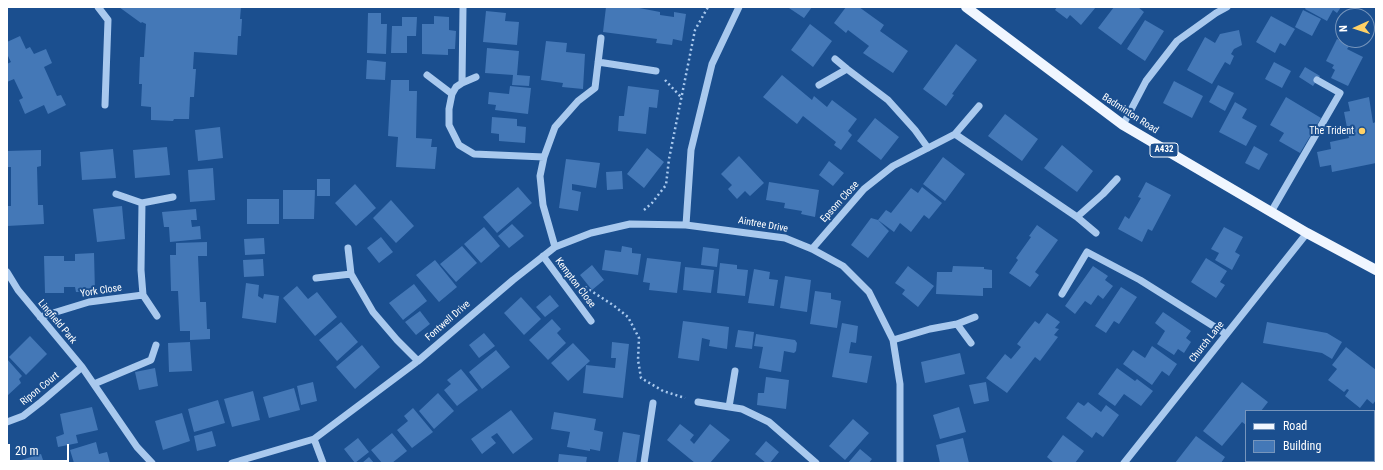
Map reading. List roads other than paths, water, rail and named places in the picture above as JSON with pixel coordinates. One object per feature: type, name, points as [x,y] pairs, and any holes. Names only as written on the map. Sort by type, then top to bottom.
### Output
[{"type":"main road","name":"Badminton Road","points":[[966,7],[1122,126],[1307,233],[1376,270]]},
{"type":"street","points":[[98,7],[108,20],[105,106]]},
{"type":"street","points":[[686,225],[691,150],[712,64],[739,7]]},
{"type":"street","points":[[1122,126],[1146,81],[1177,41],[1216,10],[1228,7]]},
{"type":"street","points":[[462,83],[464,8]]},
{"type":"street","points":[[555,247],[543,205],[540,176],[544,157],[555,127],[578,101],[595,88],[601,38]]},
{"type":"street","points":[[835,59],[888,100],[915,130],[928,148]]},
{"type":"street","points":[[598,62],[656,71]]},
{"type":"street","points":[[819,85],[847,69]]},
{"type":"street","points":[[426,75],[452,94]]},
{"type":"street","points":[[476,77],[462,83],[452,94],[449,109],[449,125],[459,144],[474,154],[544,157]]},
{"type":"street","points":[[1271,212],[1340,94],[1317,80]]},
{"type":"street","name":"Epsom Close","points":[[812,248],[864,189],[893,166],[955,134],[979,106]]},
{"type":"street","points":[[955,134],[1077,217],[1096,233]]},
{"type":"street","points":[[1077,217],[1103,194],[1117,178]]},
{"type":"street","points":[[116,194],[142,203],[172,196]]},
{"type":"street","points":[[142,203],[141,270],[143,295],[157,316]]},
{"type":"street","name":"Fontwell Drive","points":[[232,463],[314,439],[418,361],[512,280],[555,247],[591,233],[630,224],[686,225]]},
{"type":"street","name":"Aintree Drive","points":[[686,225],[785,238],[812,248],[843,266],[869,292],[892,340],[900,384],[900,463]]},
{"type":"street","name":"Church Lane","points":[[1124,463],[1307,233]]},
{"type":"street","points":[[348,248],[351,274],[373,312],[397,340],[418,361]]},
{"type":"street","points":[[1062,294],[1087,252],[1140,280],[1226,334]]},
{"type":"street","name":"Kempton Close","points":[[543,256],[591,321]]},
{"type":"street","name":"Lingfield Park","points":[[7,272],[18,290],[40,318],[82,367],[137,447],[152,463]]},
{"type":"street","points":[[316,278],[351,274]]},
{"type":"street","name":"York Close","points":[[40,318],[89,302],[143,295]]},
{"type":"street","points":[[892,340],[930,329],[957,324],[975,317]]},
{"type":"street","points":[[957,324],[971,343]]},
{"type":"street","points":[[94,384],[151,360],[156,345]]},
{"type":"street","name":"Ripon Court","points":[[7,422],[23,416],[82,367]]},
{"type":"street","points":[[729,407],[735,371]]},
{"type":"street","points":[[698,402],[742,409],[769,422],[816,463]]},
{"type":"street","points":[[644,463],[652,403]]},
{"type":"street","points":[[314,439],[323,463]]},
{"type":"place","name":"The Trident","points":[[1362,131]]}]
